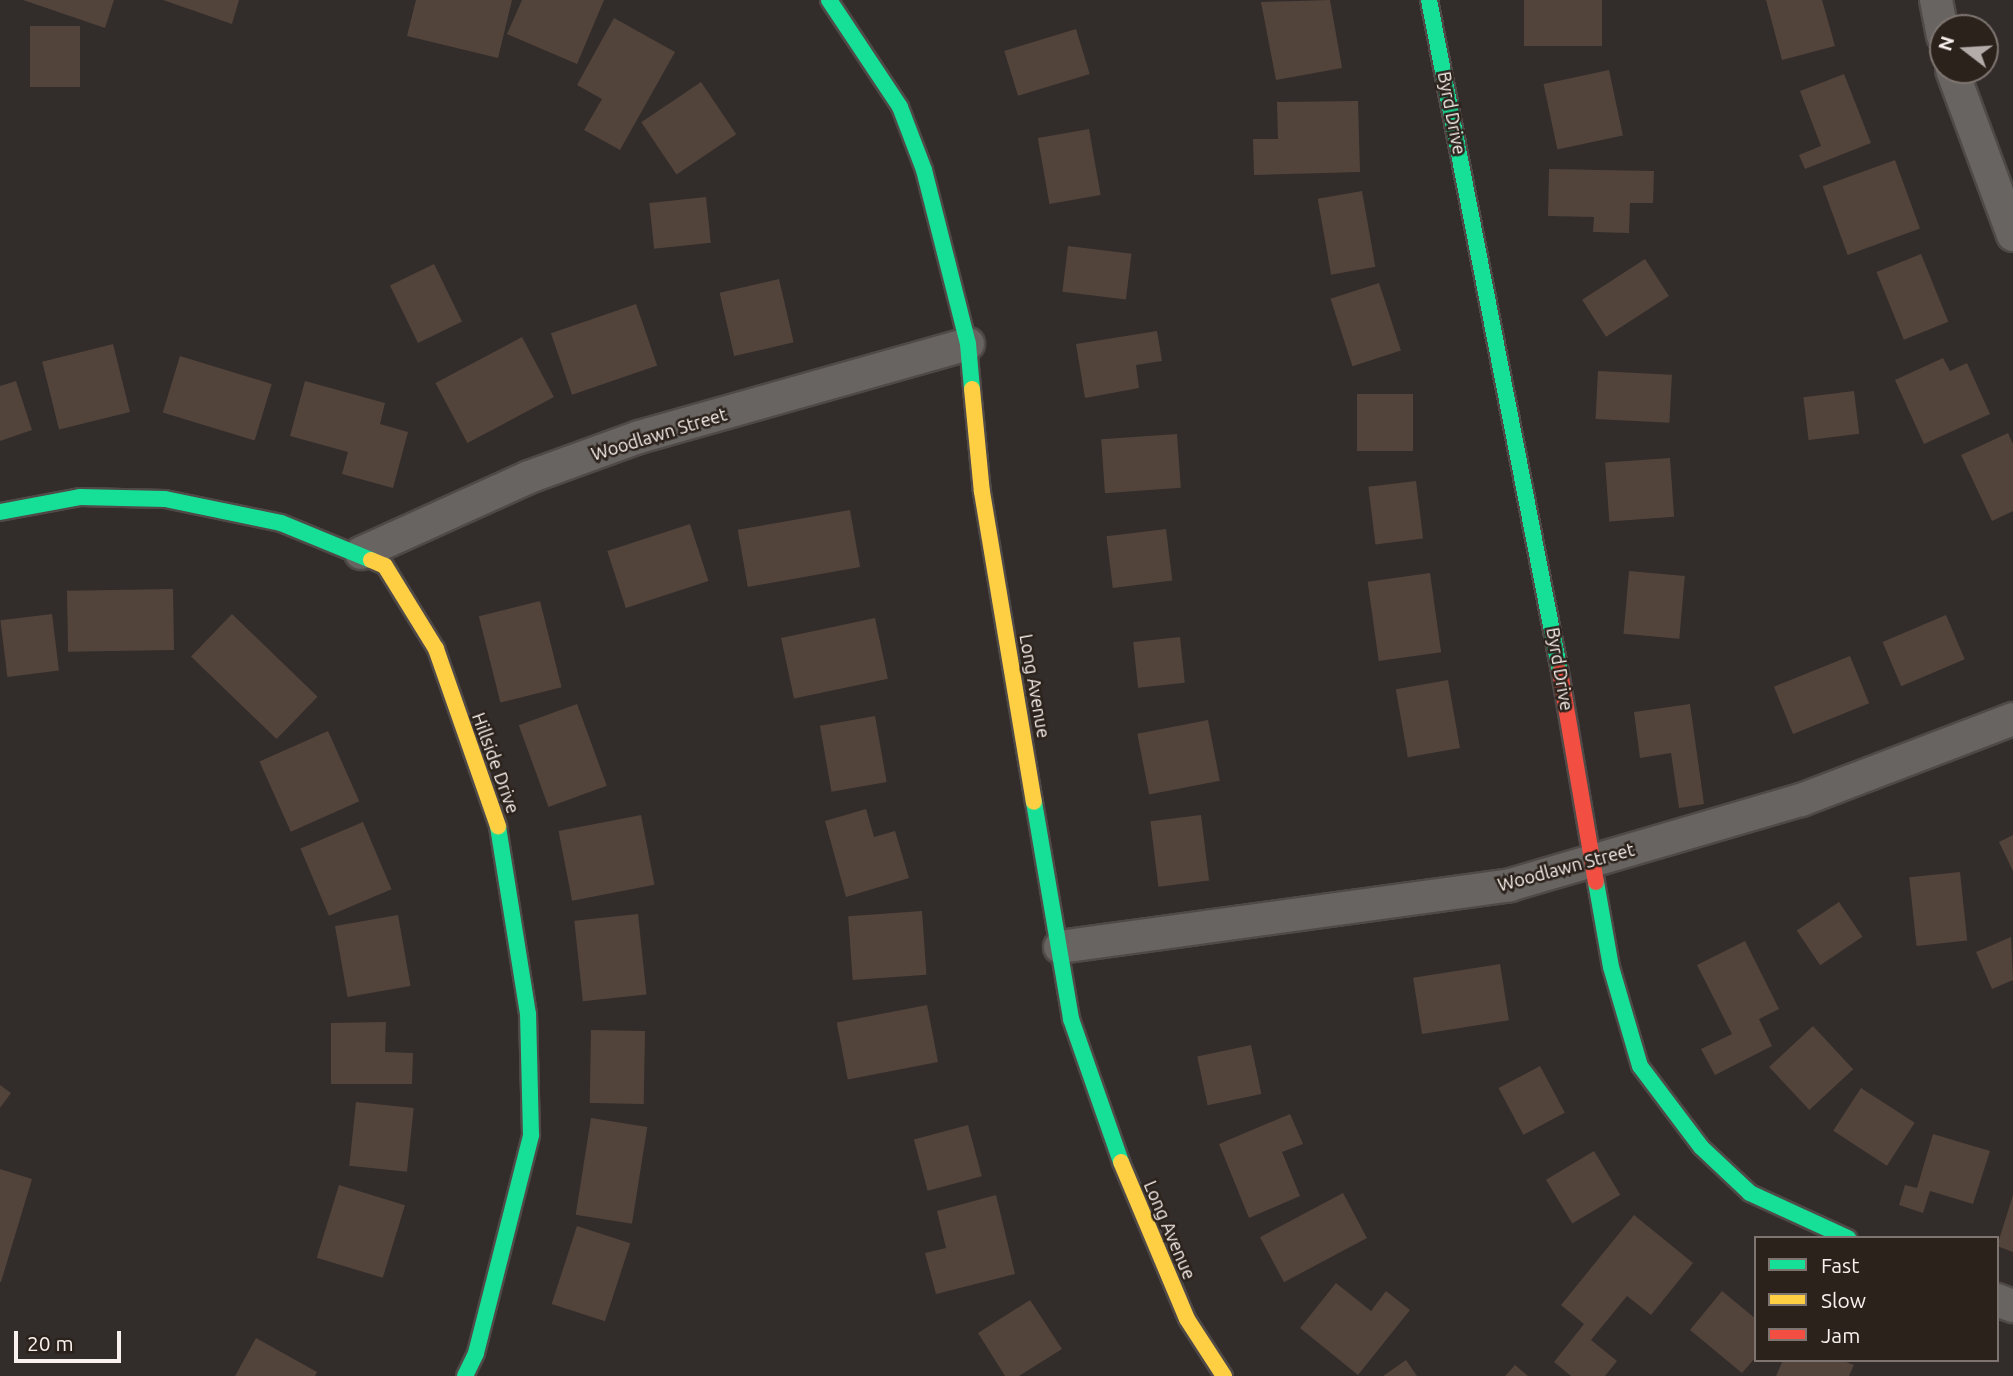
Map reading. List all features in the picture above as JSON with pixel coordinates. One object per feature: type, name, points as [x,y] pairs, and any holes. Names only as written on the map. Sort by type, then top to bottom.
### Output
[{"type":"street","name":"Long Avenue","points":[[830,0],[905,119],[924,170],[968,344],[982,492],[1071,1019],[1102,1116],[1187,1319],[1224,1376]]},
{"type":"street","name":"Byrd Drive","points":[[1429,0],[1536,528],[1611,967],[1640,1066],[1701,1147],[1750,1192],[1844,1236]]},
{"type":"street","points":[[1957,84],[2013,235]]},
{"type":"street","name":"Woodlawn Street","points":[[361,553],[529,477],[639,437],[968,344]]},
{"type":"street","name":"Hillside Drive","points":[[0,512],[80,497],[165,499],[281,523],[361,553],[385,566],[436,649],[501,834],[528,1014],[531,1135],[512,1225],[476,1353],[465,1376]]},
{"type":"street","name":"Woodlawn Street","points":[[1060,947],[1510,885],[1801,800],[2013,719]]},
{"type":"building","points":[[23,0],[114,0],[105,28]]},
{"type":"building","points":[[163,0],[239,0],[232,24]]},
{"type":"building","points":[[416,0],[512,0],[498,58],[407,36]]},
{"type":"building","points":[[522,0],[604,0],[577,64],[507,34]]},
{"type":"building","points":[[1330,0],[1342,68],[1276,80],[1261,2]]},
{"type":"building","points":[[1524,0],[1602,0],[1602,46],[1524,46]]},
{"type":"building","points":[[1766,0],[1822,0],[1835,46],[1782,60]]},
{"type":"building","points":[[614,18],[675,52],[620,150],[584,130],[602,99],[577,85]]},
{"type":"building","points":[[30,26],[80,26],[80,87],[30,87]]},
{"type":"building","points":[[1076,29],[1090,74],[1018,96],[1004,51]]},
{"type":"building","points":[[1609,70],[1623,136],[1557,149],[1543,84]]},
{"type":"building","points":[[1844,74],[1871,143],[1805,169],[1799,155],[1821,146],[1800,91]]},
{"type":"building","points":[[701,82],[736,134],[677,174],[641,122]]},
{"type":"building","points":[[1358,101],[1360,172],[1254,175],[1253,139],[1278,139],[1277,102]]},
{"type":"building","points":[[1089,129],[1101,195],[1049,204],[1038,138]]},
{"type":"building","points":[[1895,160],[1920,229],[1848,255],[1823,186]]},
{"type":"building","points":[[1549,169],[1654,171],[1653,203],[1630,203],[1629,233],[1593,232],[1594,217],[1548,216]]},
{"type":"building","points":[[1362,191],[1375,267],[1331,275],[1318,199]]},
{"type":"building","points":[[706,197],[711,243],[654,249],[649,203]]},
{"type":"building","points":[[1068,246],[1132,254],[1126,299],[1062,292]]},
{"type":"building","points":[[1921,254],[1948,322],[1904,340],[1876,272]]},
{"type":"building","points":[[1645,259],[1669,296],[1606,337],[1582,300]]},
{"type":"building","points":[[434,264],[462,322],[418,343],[390,285]]},
{"type":"building","points":[[779,279],[794,342],[734,356],[720,293]]},
{"type":"building","points":[[1379,283],[1401,351],[1352,366],[1330,299]]},
{"type":"building","points":[[636,304],[657,365],[572,395],[551,333]]},
{"type":"building","points":[[1157,331],[1162,361],[1136,365],[1139,388],[1085,398],[1076,344]]},
{"type":"building","points":[[522,337],[554,397],[467,443],[435,383]]},
{"type":"building","points":[[113,344],[130,412],[59,430],[42,362]]},
{"type":"building","points":[[180,356],[272,384],[255,440],[163,412]]},
{"type":"building","points":[[1943,358],[1950,371],[1967,363],[1990,414],[1924,444],[1895,380]]},
{"type":"building","points":[[1598,371],[1672,375],[1669,423],[1595,419]]},
{"type":"building","points":[[16,381],[32,430],[0,441],[0,386]]},
{"type":"building","points":[[305,381],[385,403],[380,424],[408,432],[393,488],[342,474],[348,452],[290,436]]},
{"type":"building","points":[[1854,391],[1859,434],[1809,440],[1803,397]]},
{"type":"building","points":[[1357,394],[1413,394],[1413,451],[1357,451]]},
{"type":"building","points":[[2008,433],[2013,444],[2013,511],[1992,521],[1961,455]]},
{"type":"building","points":[[1177,434],[1181,488],[1105,493],[1101,439]]},
{"type":"building","points":[[1670,458],[1674,517],[1609,521],[1605,463]]},
{"type":"building","points":[[1416,481],[1423,539],[1375,544],[1368,487]]},
{"type":"building","points":[[850,510],[860,567],[748,587],[738,530]]},
{"type":"building","points":[[690,524],[709,581],[626,608],[607,551]]},
{"type":"building","points":[[1166,529],[1172,581],[1113,588],[1106,536]]},
{"type":"building","points":[[1629,571],[1685,576],[1679,639],[1624,634]]},
{"type":"building","points":[[1430,573],[1441,652],[1379,661],[1368,582]]},
{"type":"building","points":[[173,589],[174,650],[68,652],[67,591]]},
{"type":"building","points":[[540,601],[562,687],[500,703],[479,616]]},
{"type":"building","points":[[52,614],[59,671],[7,677],[0,620]]},
{"type":"building","points":[[232,614],[318,697],[277,739],[191,656]]},
{"type":"building","points":[[1946,615],[1965,659],[1901,686],[1882,642]]},
{"type":"building","points":[[875,618],[888,679],[794,699],[781,638]]},
{"type":"building","points":[[1180,637],[1185,683],[1138,688],[1133,642]]},
{"type":"building","points":[[1850,656],[1869,703],[1793,734],[1774,687]]},
{"type":"building","points":[[1448,680],[1460,748],[1408,757],[1396,689]]},
{"type":"building","points":[[577,704],[607,786],[548,807],[519,725]]},
{"type":"building","points":[[1690,704],[1704,804],[1679,808],[1671,753],[1640,758],[1634,712]]},
{"type":"building","points":[[875,716],[887,782],[831,792],[820,726]]},
{"type":"building","points":[[1208,720],[1220,781],[1149,795],[1137,734]]},
{"type":"building","points":[[328,731],[359,801],[291,832],[259,762]]},
{"type":"building","points":[[866,809],[874,837],[895,831],[909,878],[846,897],[825,821]]},
{"type":"building","points":[[641,815],[655,885],[572,901],[559,831]]},
{"type":"building","points":[[1201,815],[1209,881],[1158,887],[1150,821]]},
{"type":"building","points":[[363,822],[392,889],[329,916],[300,849]]},
{"type":"building","points":[[2013,835],[2013,871],[1999,842]]},
{"type":"building","points":[[1960,872],[1967,941],[1916,946],[1909,877]]},
{"type":"building","points":[[1839,902],[1862,937],[1820,965],[1797,931]]},
{"type":"building","points":[[922,911],[926,975],[853,980],[848,916]]},
{"type":"building","points":[[638,914],[646,995],[583,1001],[574,921]]},
{"type":"building","points":[[398,915],[411,986],[347,997],[335,926]]},
{"type":"building","points":[[2011,937],[2013,980],[1992,989],[1976,952]]},
{"type":"building","points":[[1745,941],[1779,1009],[1759,1019],[1772,1046],[1715,1075],[1701,1049],[1732,1034],[1697,965]]},
{"type":"building","points":[[1500,964],[1509,1020],[1422,1034],[1413,978]]},
{"type":"building","points":[[927,1005],[938,1062],[848,1079],[837,1023]]},
{"type":"building","points":[[386,1022],[385,1052],[413,1053],[412,1084],[331,1084],[331,1023]]},
{"type":"building","points":[[1813,1026],[1853,1069],[1809,1110],[1769,1067]]},
{"type":"building","points":[[591,1030],[645,1031],[644,1104],[590,1103]]},
{"type":"building","points":[[1251,1045],[1261,1094],[1208,1105],[1197,1056]]},
{"type":"building","points":[[1540,1066],[1565,1113],[1523,1135],[1499,1088]]},
{"type":"building","points":[[0,1085],[11,1093],[0,1108]]},
{"type":"building","points":[[1861,1088],[1915,1123],[1887,1166],[1833,1131]]},
{"type":"building","points":[[356,1102],[414,1108],[407,1172],[349,1166]]},
{"type":"building","points":[[1290,1114],[1303,1144],[1282,1152],[1300,1196],[1249,1218],[1219,1144]]},
{"type":"building","points":[[591,1118],[647,1127],[632,1224],[576,1215]]},
{"type":"building","points":[[968,1125],[982,1176],[928,1191],[914,1139]]},
{"type":"building","points":[[1933,1134],[1990,1151],[1973,1204],[1930,1191],[1923,1213],[1899,1205],[1905,1185],[1917,1188]]},
{"type":"building","points":[[1594,1151],[1620,1195],[1572,1224],[1546,1180]]},
{"type":"building","points":[[0,1169],[32,1179],[1,1282],[0,1282]]},
{"type":"building","points":[[339,1185],[405,1205],[383,1278],[317,1258]]},
{"type":"building","points":[[1343,1193],[1367,1238],[1284,1282],[1260,1237]]},
{"type":"building","points":[[996,1195],[1015,1274],[936,1294],[925,1253],[946,1248],[937,1211]]},
{"type":"building","points":[[2013,1195],[2013,1252],[1999,1247]]},
{"type":"building","points":[[1634,1215],[1693,1263],[1651,1315],[1627,1296],[1591,1340],[1617,1361],[1605,1376],[1571,1376],[1554,1362],[1584,1324],[1561,1305]]},
{"type":"building","points":[[577,1226],[630,1243],[605,1321],[552,1304]]},
{"type":"building","points":[[1336,1283],[1371,1311],[1386,1291],[1410,1310],[1358,1375],[1300,1328]]},
{"type":"building","points":[[1722,1291],[1754,1317],[1754,1359],[1742,1373],[1690,1330]]},
{"type":"building","points":[[1030,1300],[1062,1349],[1019,1376],[1005,1376],[978,1333]]},
{"type":"building","points":[[256,1338],[317,1372],[315,1376],[235,1376]]},
{"type":"building","points":[[1406,1360],[1417,1376],[1383,1376]]},
{"type":"building","points":[[1782,1362],[1846,1362],[1854,1365],[1849,1376],[1776,1376]]},
{"type":"building","points":[[1515,1365],[1528,1376],[1505,1376]]},
{"type":"traffic: fast","points":[[829,0],[900,107],[924,170],[968,344],[972,389]]},
{"type":"traffic: fast","points":[[1429,0],[1560,672]]},
{"type":"traffic: fast","points":[[0,512],[80,497],[165,499],[281,523],[371,560]]},
{"type":"traffic: fast","points":[[1034,802],[1071,1019],[1121,1162]]},
{"type":"traffic: fast","points":[[465,1376],[476,1353],[531,1135],[528,1014],[498,826]]},
{"type":"traffic: fast","points":[[1596,882],[1611,967],[1640,1066],[1701,1147],[1750,1193],[1844,1236]]},
{"type":"traffic: slow","points":[[972,389],[982,492],[1034,802]]},
{"type":"traffic: slow","points":[[371,560],[385,566],[436,649],[498,826]]},
{"type":"traffic: slow","points":[[1121,1162],[1187,1319],[1224,1376]]},
{"type":"traffic: jam","points":[[1560,672],[1596,882]]}]
